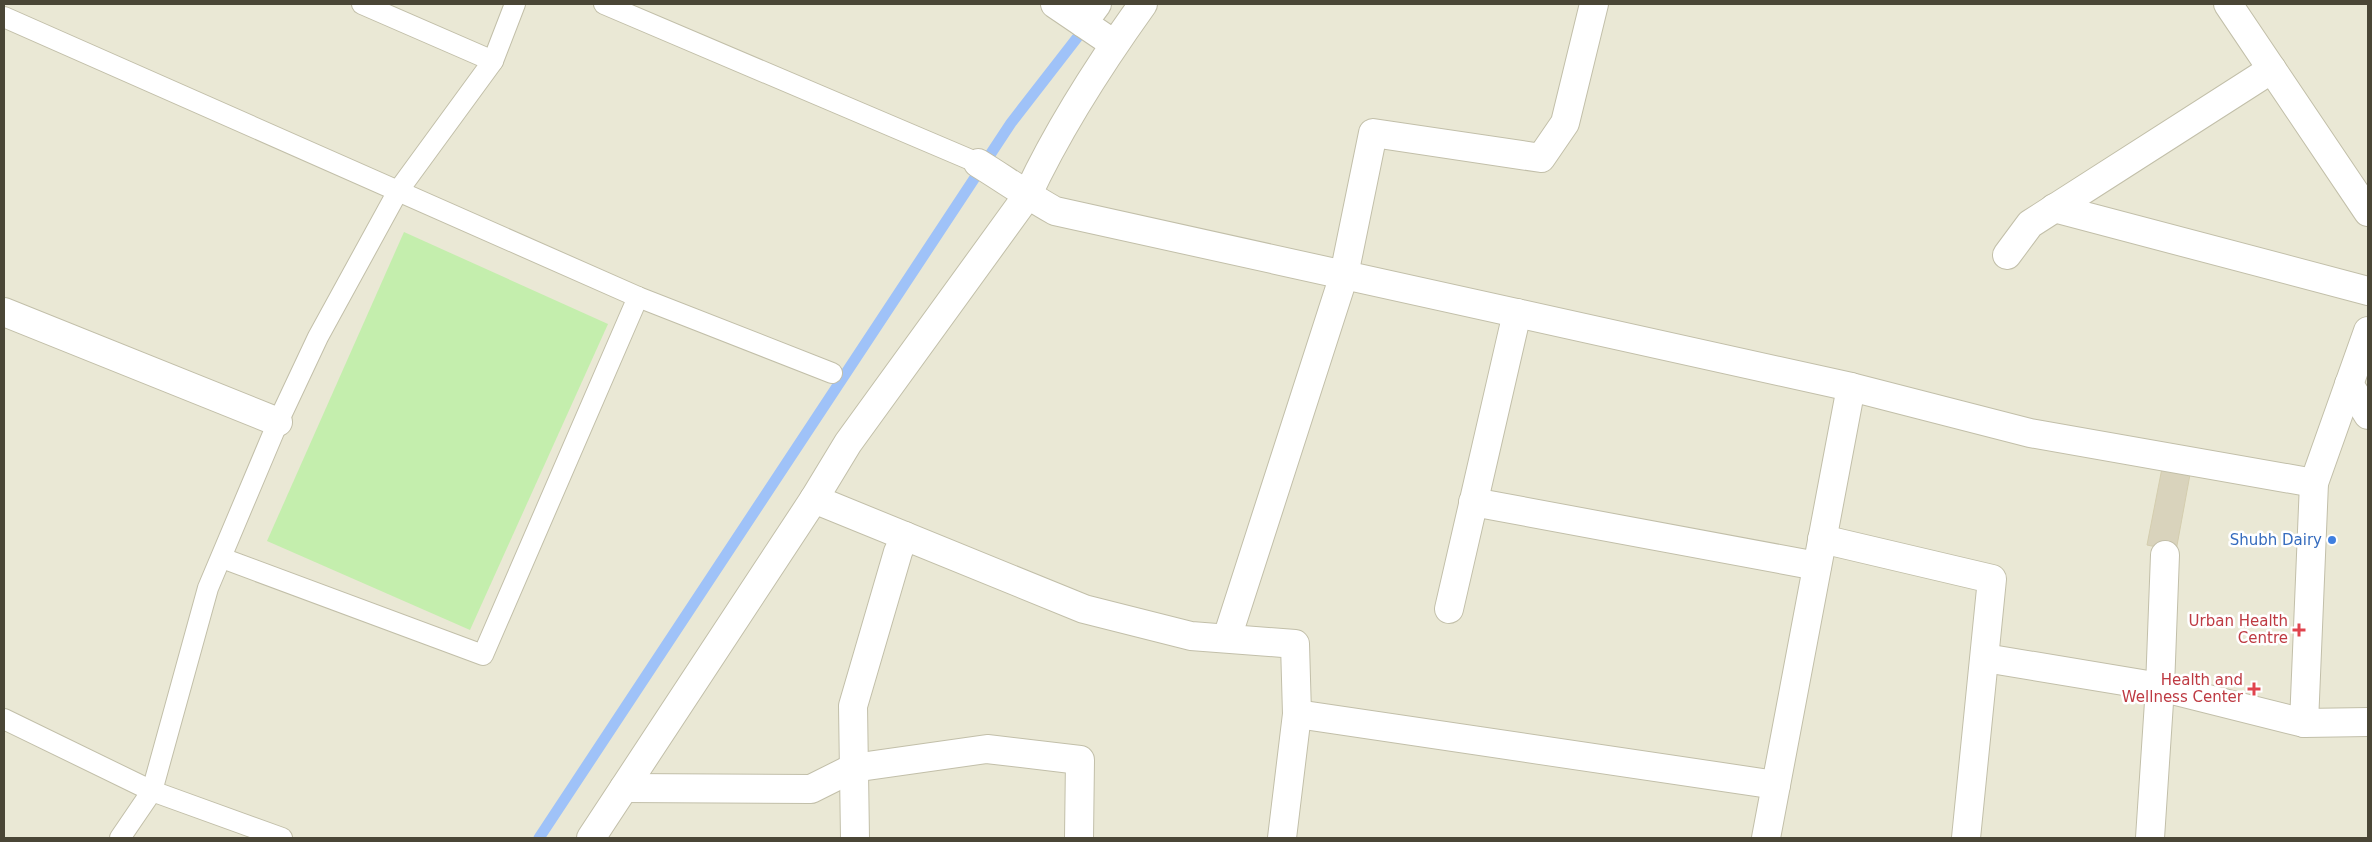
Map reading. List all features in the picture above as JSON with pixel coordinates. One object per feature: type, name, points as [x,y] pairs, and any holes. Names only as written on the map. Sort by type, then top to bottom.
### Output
[{"type":"street","points":[[1055,4],[1097,27]]},
{"type":"street","points":[[591,838],[814,499],[848,443],[1019,189],[1041,166],[1097,27],[1143,4]]},
{"type":"street","points":[[1227,638],[1344,275],[1373,133],[1541,158],[1565,123],[1594,4]]},
{"type":"street","points":[[2228,4],[2368,212]]},
{"type":"street","points":[[2007,255],[2030,224],[2272,69]]},
{"type":"street","points":[[978,163],[1055,210],[1850,387],[2030,433],[2314,483]]},
{"type":"street","points":[[2054,208],[2368,291]]},
{"type":"street","points":[[4,312],[278,422]]},
{"type":"street","points":[[1449,609],[1517,313]]},
{"type":"street","points":[[2304,723],[2314,483],[2368,331]]},
{"type":"street","points":[[2349,384],[2368,414]]},
{"type":"street","points":[[1766,838],[1850,387]]},
{"type":"street","points":[[814,499],[1084,609],[1191,636],[1295,644],[1297,714],[1282,838]]},
{"type":"street","points":[[1473,502],[1817,566]]},
{"type":"street","points":[[855,838],[853,706],[904,536]]},
{"type":"street","points":[[1822,539],[1992,579],[1966,838]]},
{"type":"street","points":[[2150,838],[2160,687],[2165,555]]},
{"type":"street","points":[[1985,658],[2160,687],[2304,723],[2368,722]]},
{"type":"street","points":[[1297,714],[1776,785]]},
{"type":"street","points":[[624,788],[811,789],[853,768],[987,749],[1080,760],[1079,838]]},
{"type":"lane","points":[[362,4],[493,61]]},
{"type":"lane","points":[[120,838],[152,791],[208,588],[278,422],[318,337],[398,191],[493,61],[515,4]]},
{"type":"lane","points":[[604,4],[978,163]]},
{"type":"lane","points":[[4,17],[638,297],[832,373]]},
{"type":"lane","points":[[222,558],[483,655],[638,297]]},
{"type":"lane","points":[[4,719],[152,791],[282,838]]},
{"type":"shaded area","points":[[4,4],[2368,4],[2368,838],[4,838]]},
{"type":"green space","points":[[404,232],[608,324],[470,630],[267,541]]},
{"type":"building","points":[[2163,463],[2191,469],[2176,551],[2147,545]]},
{"type":"waterway","points":[[539,838],[1011,123],[1087,25]]},
{"type":"place","name":"Shubh Dairy","points":[[2332,540]]},
{"type":"place","name":"Urban Health Centre","points":[[2299,630]]},
{"type":"place","name":"Health and Wellness Center","points":[[2254,689]]}]
